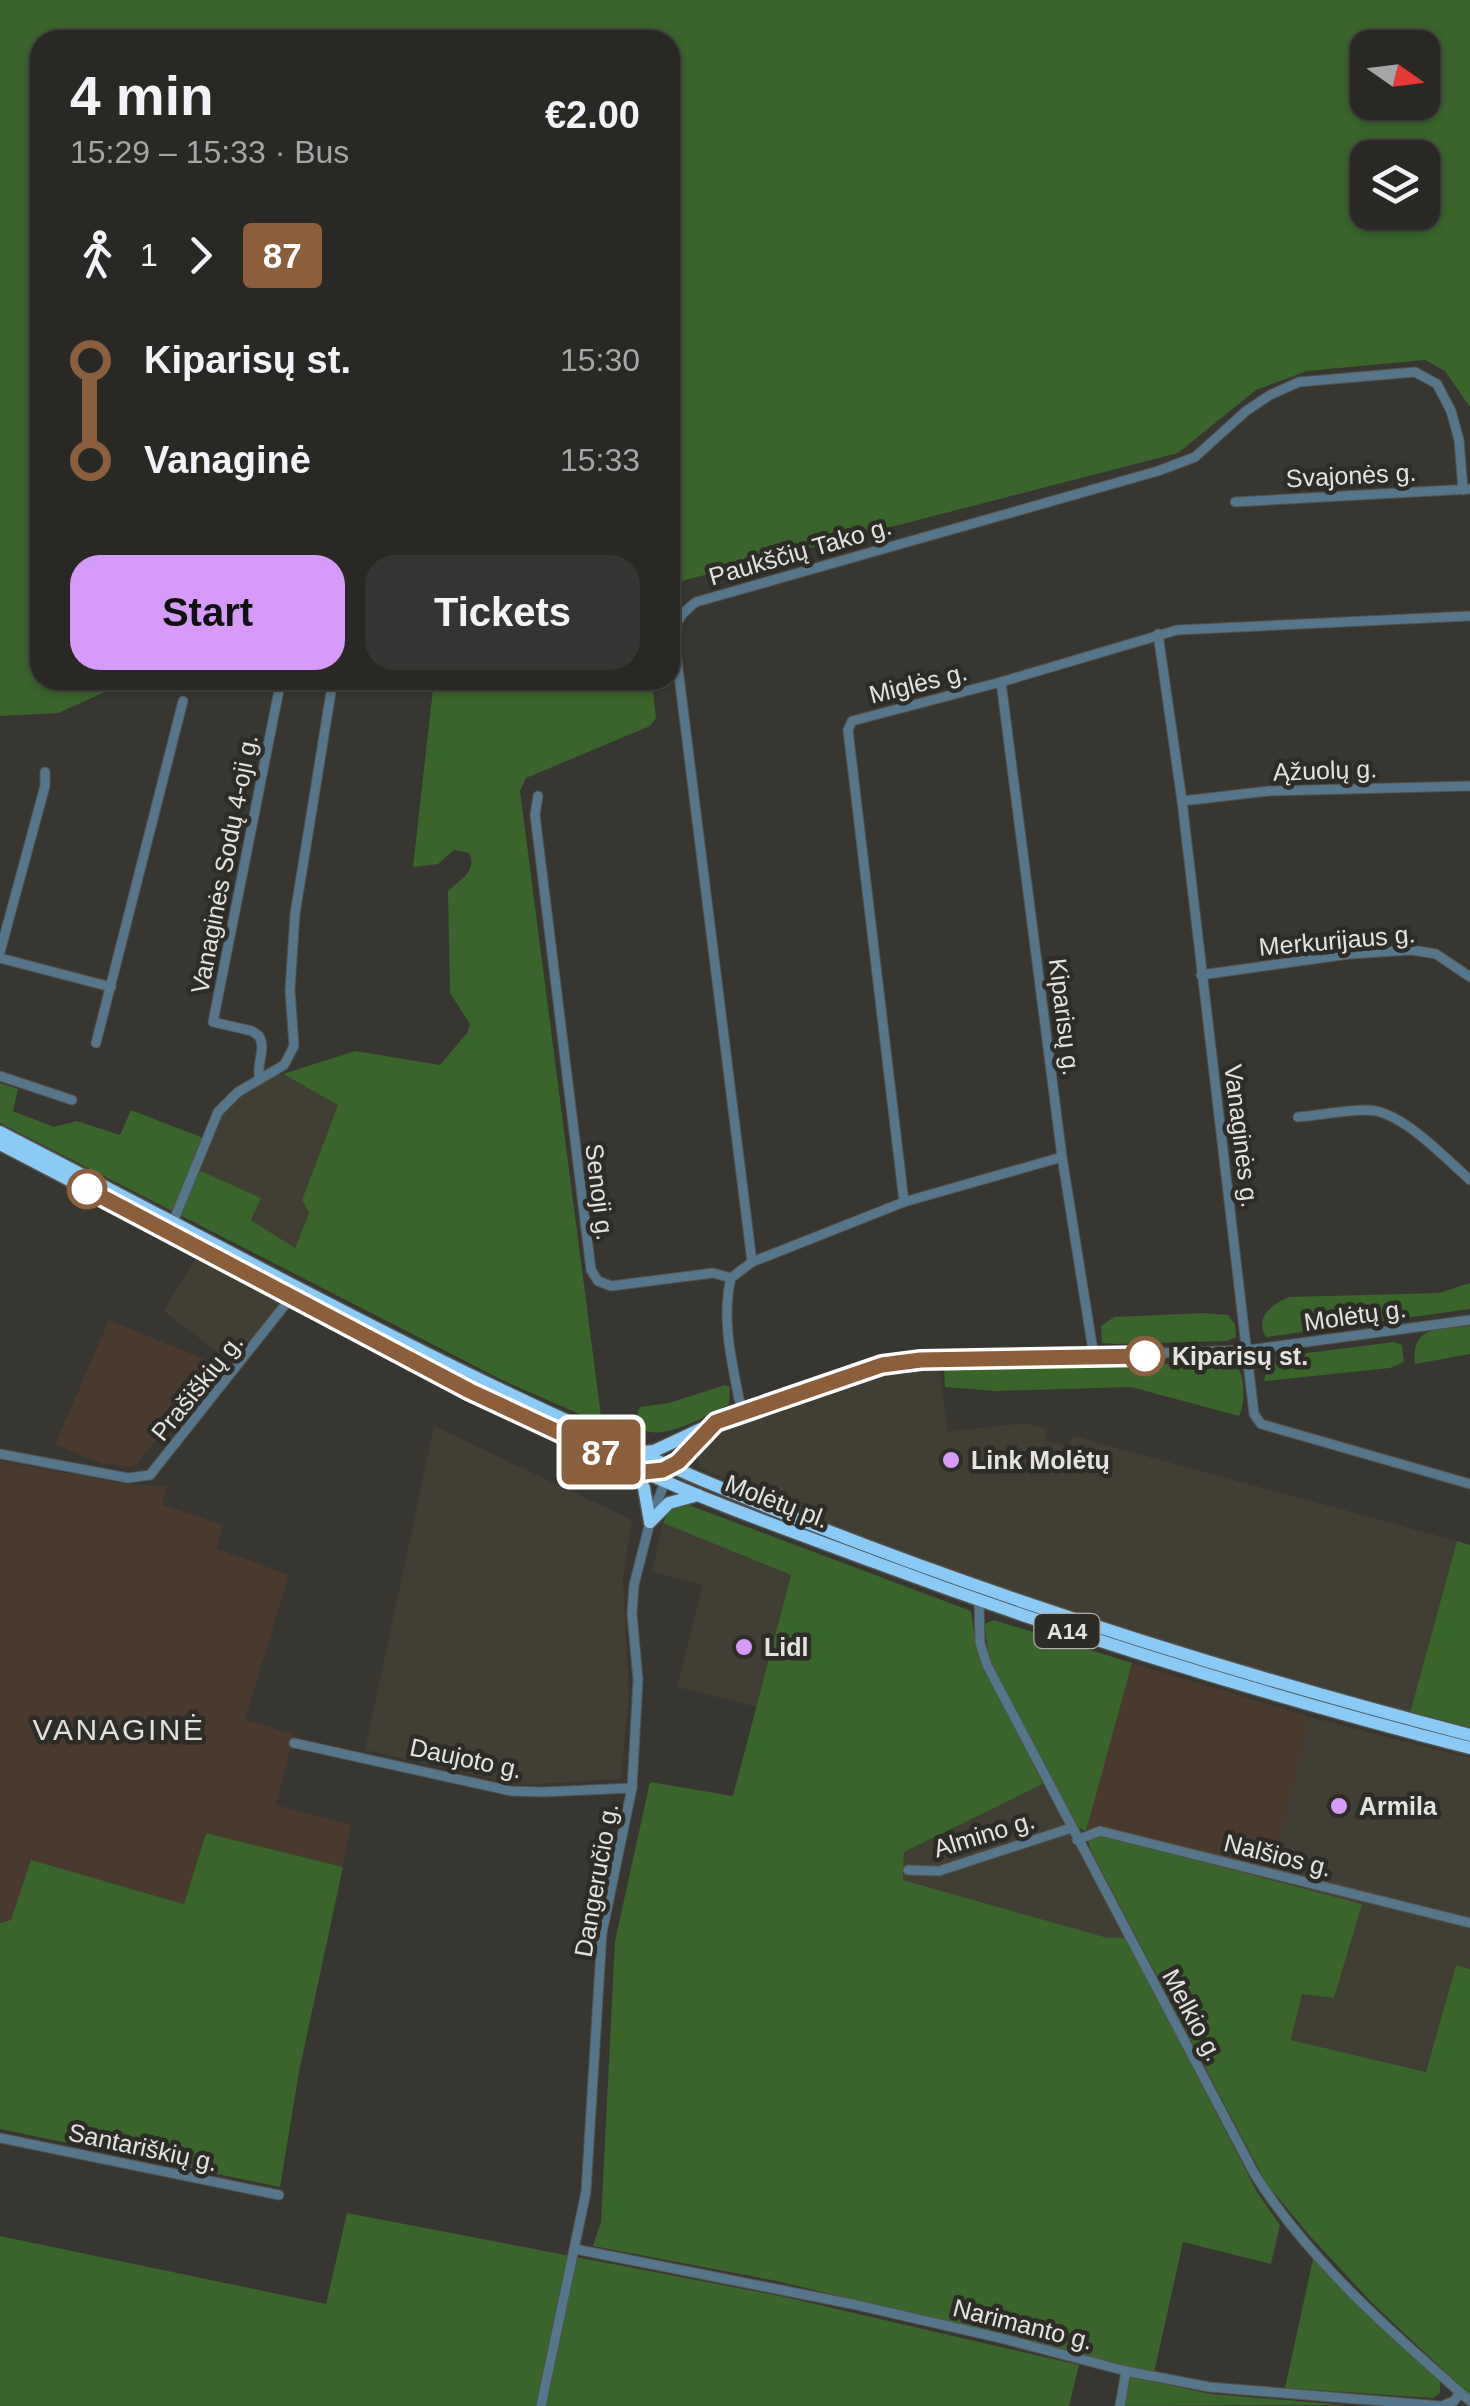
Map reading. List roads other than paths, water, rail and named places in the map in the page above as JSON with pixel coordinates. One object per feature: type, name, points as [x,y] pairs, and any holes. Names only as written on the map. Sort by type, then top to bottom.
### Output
[{"type":"highway","name":"Molėtų pl.","points":[[0,1132],[456,1369],[634,1451],[669,1477],[1091,1627],[1243,1674],[1470,1736]]},
{"type":"highway","points":[[0,1144],[470,1391],[638,1470],[669,1477],[693,1439]]},
{"type":"highway","points":[[634,1451],[654,1451],[693,1439],[716,1422]]},
{"type":"highway","points":[[650,1522],[669,1503],[702,1488],[694,1462],[693,1439]]},
{"type":"highway","points":[[638,1470],[650,1522]]},
{"type":"highway","name":"Molėtų pl.","points":[[702,1488],[979,1601],[1209,1676],[1470,1748]]},
{"type":"street","name":"Paukščių Tako g.","points":[[680,617],[696,602],[1158,472],[1195,457],[1246,411],[1298,382],[1416,372],[1431,378],[1442,392],[1456,426],[1466,490]]},
{"type":"street","name":"Svajonės g.","points":[[1235,502],[1466,490]]},
{"type":"street","name":"Miglės g.","points":[[904,1202],[849,725],[857,718],[1001,682],[1192,627],[1470,616]]},
{"type":"street","name":"Vanaginės g.","points":[[1158,634],[1182,801],[1254,1414],[1261,1424],[1470,1484]]},
{"type":"street","name":"Kiparisų g.","points":[[1001,682],[1062,1157],[1094,1357]]},
{"type":"street","name":"Paukščių Tako g.","points":[[680,684],[752,1262]]},
{"type":"street","name":"Vanaginės Sodų 4-oji g.","points":[[260,1079],[259,1036],[213,1022],[278,690]]},
{"type":"street","points":[[172,1222],[218,1112],[238,1092],[284,1065],[294,1046],[290,990],[295,914],[331,690]]},
{"type":"street","points":[[96,1043],[183,701]]},
{"type":"street","points":[[45,772],[45,786],[0,955],[112,987]]},
{"type":"street","name":"Ąžuolų g.","points":[[1182,801],[1269,791],[1470,786]]},
{"type":"street","name":"Senoji g.","points":[[538,796],[535,815],[591,1270],[598,1281],[611,1286],[713,1273],[731,1278]]},
{"type":"street","name":"Merkurijaus g.","points":[[1202,975],[1350,954],[1412,950],[1436,954],[1470,976]]},
{"type":"street","points":[[0,1076],[72,1100]]},
{"type":"street","points":[[1298,1117],[1366,1110],[1382,1113],[1407,1127],[1470,1180]]},
{"type":"street","points":[[742,1414],[729,1342],[731,1278],[752,1262],[904,1202],[1062,1157]]},
{"type":"street","name":"Prašiškių g.","points":[[0,1454],[128,1478],[150,1475],[292,1296]]},
{"type":"street","name":"Molėtų g.","points":[[716,1422],[882,1365],[921,1360],[1248,1350],[1470,1320]]},
{"type":"street","name":"Dangeručio g.","points":[[541,2406],[586,2192],[602,1934],[632,1788],[638,1691],[632,1596],[650,1522],[669,1477]]},
{"type":"street","name":"Melkio g.","points":[[979,1601],[980,1643],[987,1665],[1274,2204],[1342,2283],[1470,2401]]},
{"type":"street","name":"Daujoto g.","points":[[294,1742],[511,1790],[632,1788]]},
{"type":"street","name":"Almino g.","points":[[908,1870],[939,1870],[1071,1828]]},
{"type":"street","name":"Nalšios g.","points":[[1077,1840],[1100,1830],[1470,1924]]},
{"type":"street","name":"Santariškių g.","points":[[0,2138],[278,2195]]},
{"type":"street","name":"Narimanto g.","points":[[575,2249],[945,2325],[1126,2371],[1239,2392],[1442,2406],[1454,2402],[1460,2393]]},
{"type":"street","points":[[1120,2406],[1126,2371]]},
{"type":"place","name":"Kiparisų st.","points":[[1145,1356]]},
{"type":"place","name":"Link Molėtų","points":[[951,1460]]},
{"type":"place","name":"Lidl","points":[[744,1647]]},
{"type":"place","name":"Armila","points":[[1339,1806]]},
{"type":"district","name":"VANAGINĖ","points":[[119,1730]]}]
